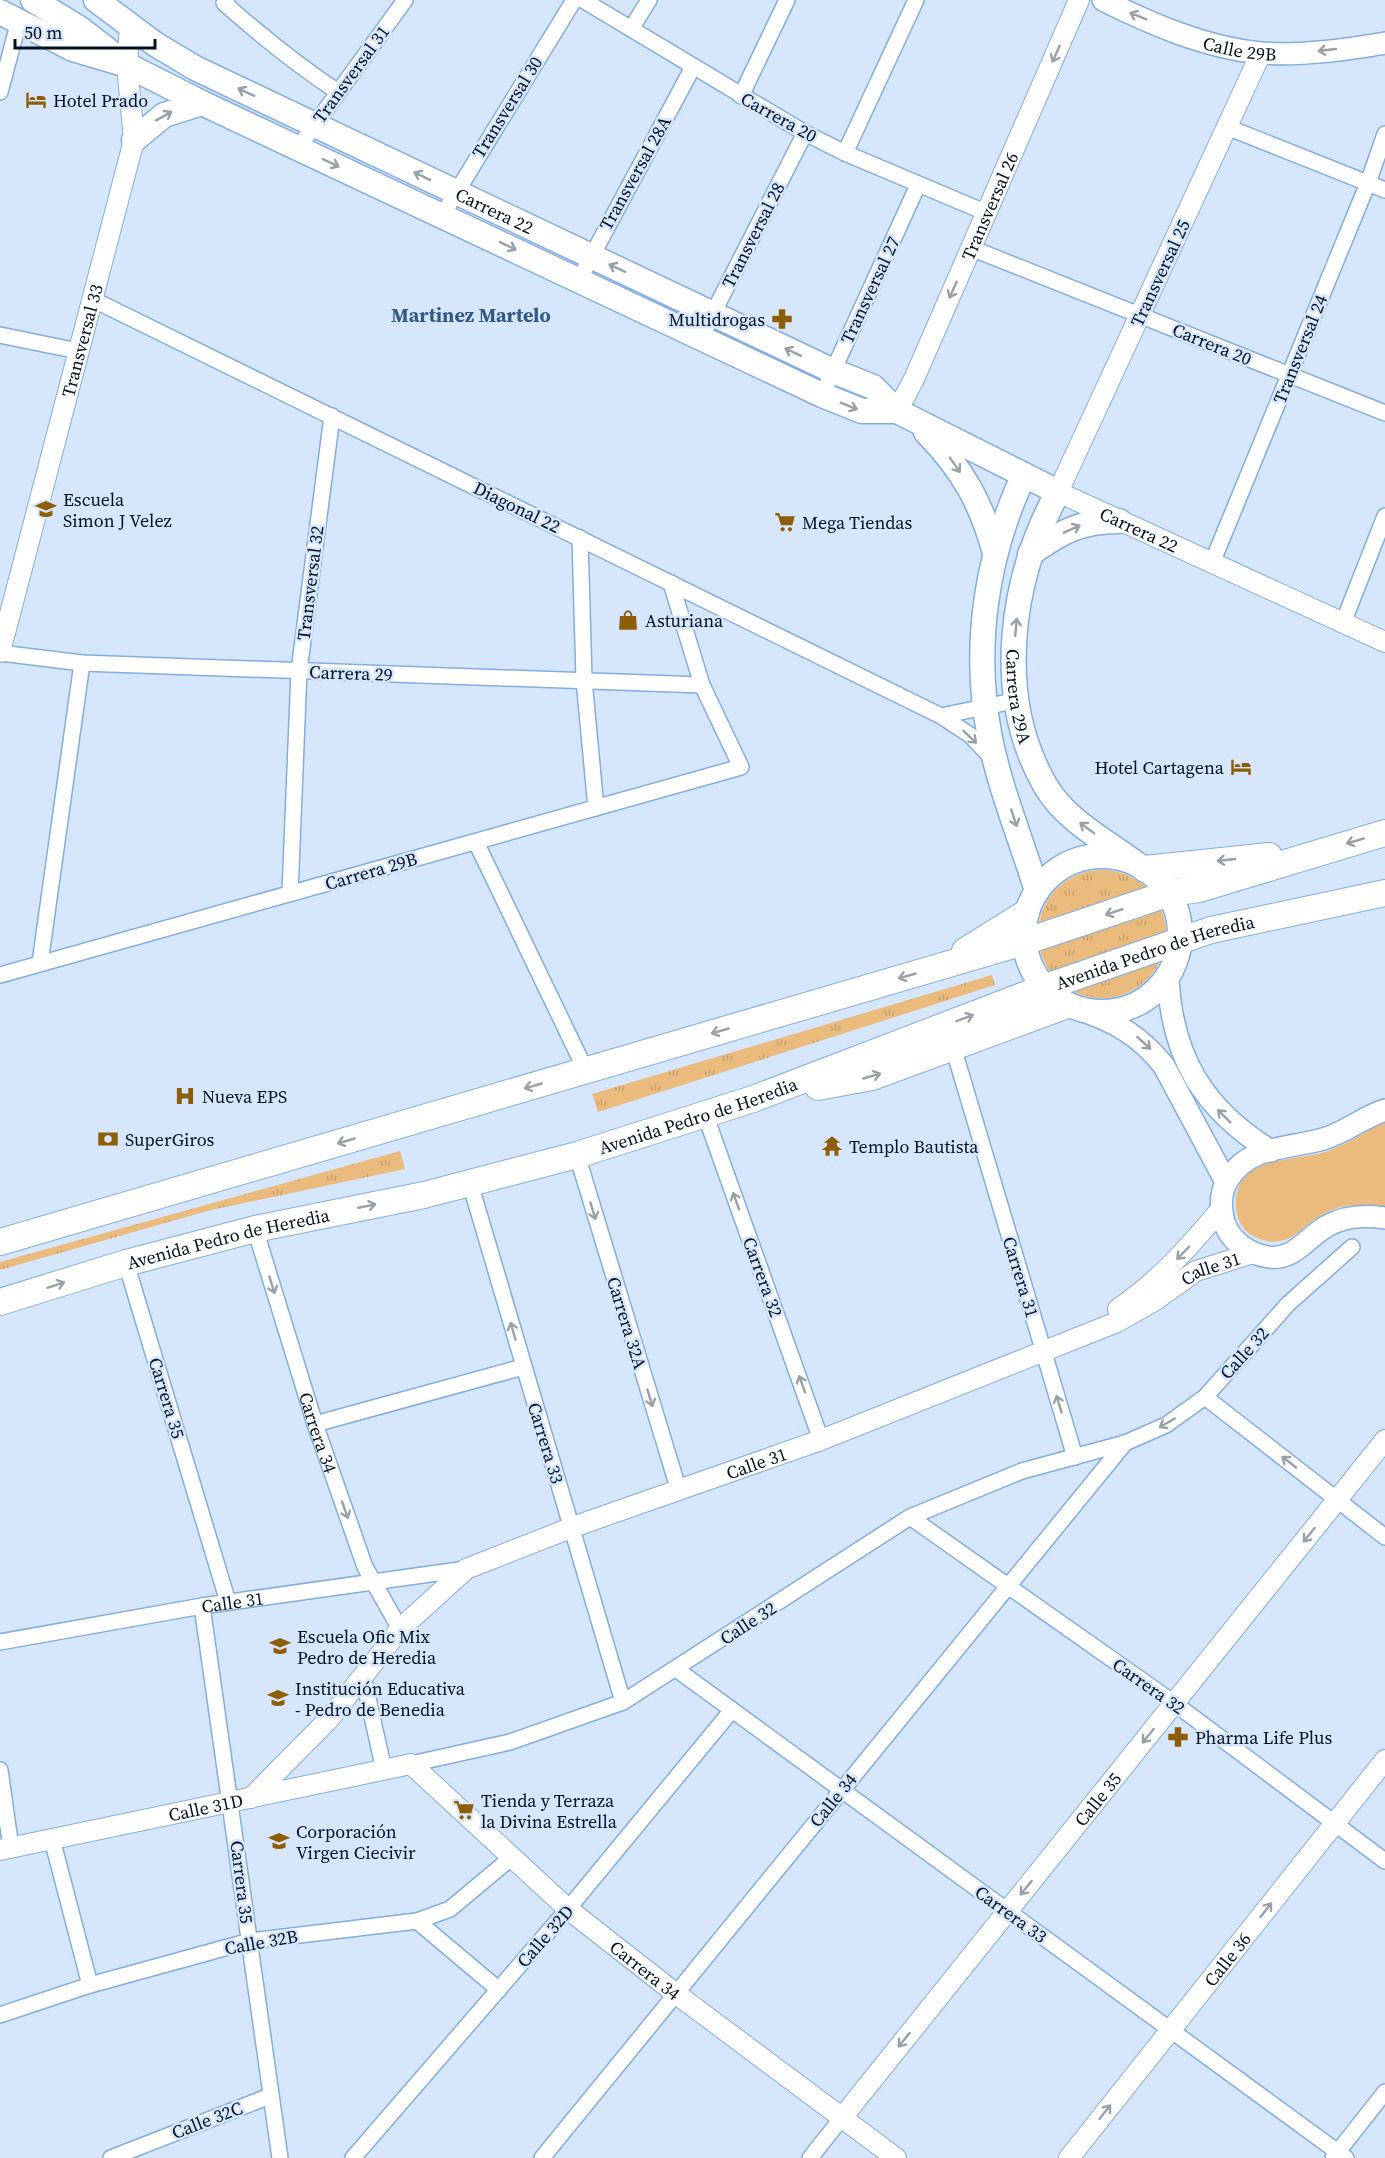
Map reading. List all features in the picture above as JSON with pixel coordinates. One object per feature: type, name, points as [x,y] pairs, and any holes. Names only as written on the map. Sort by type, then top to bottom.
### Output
[{"type":"highway","points":[[0,1242],[940,967],[1170,894],[1199,889],[1385,833]]},
{"type":"highway","points":[[1140,865],[1326,850]]},
{"type":"highway","name":"Avenida Pedro de Heredia","points":[[0,1302],[126,1263],[255,1229],[470,1183],[577,1155],[753,1099],[1043,987],[1175,960],[1215,943],[1343,902],[1385,893]]},
{"type":"highway","points":[[940,967],[1032,902]]},
{"type":"highway","points":[[753,1099],[872,1077],[953,1047],[1073,1008]]},
{"type":"main road","name":"Carrera 22","points":[[33,0],[80,28],[127,65]]},
{"type":"main road","name":"Carrera 22","points":[[96,0],[130,26],[195,68],[833,371],[873,387],[897,411],[1058,492]]},
{"type":"main road","name":"Calle 29B","points":[[1103,0],[1132,14],[1197,38],[1261,53],[1311,52],[1385,43]]},
{"type":"main road","points":[[0,6],[14,11]]},
{"type":"main road","name":"Carrera 22","points":[[14,11],[73,49],[127,65],[202,103],[822,395],[862,411],[897,411]]},
{"type":"main road","points":[[134,140],[164,115],[202,103]]},
{"type":"main road","name":"Carrera 29A","points":[[897,411],[926,432],[950,458],[970,487],[985,519],[995,553]]},
{"type":"main road","name":"Carrera 29A","points":[[1024,475],[1006,518],[995,553],[983,635],[985,707],[996,762],[1032,902]]},
{"type":"main road","name":"Carrera 29A","points":[[1058,492],[1030,554],[1018,602],[1014,651],[1018,700],[1029,745],[1045,786],[1078,821],[1140,865],[1170,894]]},
{"type":"main road","points":[[1030,554],[1073,527],[1096,521],[1119,521]]},
{"type":"main road","points":[[1140,865],[1116,857],[1098,856],[1080,859],[1048,877],[1032,902],[1023,942],[1026,958],[1043,987],[1073,1008],[1104,1018],[1126,1029],[1153,1052],[1164,1066],[1226,1182]]},
{"type":"main road","points":[[1170,894],[1176,907],[1175,960],[1170,1008],[1176,1038],[1203,1092],[1222,1115],[1245,1135],[1270,1151]]},
{"type":"main road","points":[[1073,1008],[1100,1013],[1119,1011],[1138,1004],[1155,993],[1175,960]]},
{"type":"main road","points":[[1381,1109],[1323,1139],[1249,1157],[1236,1167],[1226,1182],[1221,1209],[1225,1224],[1232,1236],[1253,1253],[1270,1257],[1286,1256],[1318,1232],[1340,1220],[1362,1216],[1385,1218]]},
{"type":"street","name":"Transversal 31","points":[[298,148],[405,0]]},
{"type":"street","name":"Transversal 30","points":[[442,216],[574,0]]},
{"type":"street","name":"Carrera 20","points":[[583,0],[805,133],[845,153],[987,213]]},
{"type":"street","points":[[631,29],[649,0]]},
{"type":"street","points":[[741,96],[787,0]]},
{"type":"street","points":[[845,153],[916,0]]},
{"type":"street","name":"Transversal 26","points":[[897,411],[987,213],[1079,0]]},
{"type":"street","points":[[224,1],[297,65],[338,92]]},
{"type":"street","points":[[0,92],[14,11]]},
{"type":"street","name":"Transversal 33","points":[[0,652],[134,140],[127,65],[130,26]]},
{"type":"street","name":"Transversal 25","points":[[1058,492],[1261,53]]},
{"type":"street","name":"Transversal 28A","points":[[579,280],[590,255],[693,67]]},
{"type":"street","points":[[1227,127],[1385,190]]},
{"type":"street","name":"Transversal 28","points":[[701,337],[805,133]]},
{"type":"street","name":"Transversal 24","points":[[1212,563],[1368,183],[1385,134]]},
{"type":"street","name":"Transversal 27","points":[[822,395],[918,184]]},
{"type":"street","name":"Carrera 20","points":[[971,248],[1385,413]]},
{"type":"street","name":"Diagonal 22","points":[[92,299],[940,716],[970,735],[996,762]]},
{"type":"street","points":[[0,335],[78,351]]},
{"type":"street","name":"Transversal 32","points":[[290,894],[299,671],[332,417]]},
{"type":"street","name":"Carrera 22","points":[[1058,492],[1385,642]]},
{"type":"street","points":[[1343,623],[1385,516]]},
{"type":"street","points":[[580,538],[584,680],[596,808]]},
{"type":"street","points":[[671,583],[702,685]]},
{"type":"street","name":"Carrera 29","points":[[0,652],[82,663],[702,685]]},
{"type":"street","points":[[40,963],[82,663]]},
{"type":"street","name":"Carrera 29B","points":[[0,975],[741,767],[702,685]]},
{"type":"street","points":[[940,716],[1018,700]]},
{"type":"street","points":[[476,842],[586,1071]]},
{"type":"street","name":"Carrera 31","points":[[953,1047],[1075,1457]]},
{"type":"street","name":"Carrera 32","points":[[705,1114],[821,1440]]},
{"type":"street","name":"Carrera 32A","points":[[577,1155],[679,1491]]},
{"type":"street","name":"Carrera 33","points":[[470,1183],[623,1701]]},
{"type":"street","name":"Calle 31","points":[[1044,1352],[1093,1326],[1141,1293],[1184,1254],[1221,1209]]},
{"type":"street","name":"Carrera 34","points":[[255,1229],[315,1424],[365,1567],[400,1629]]},
{"type":"street","name":"Calle 32","points":[[1125,1443],[1166,1425],[1205,1397],[1288,1304],[1352,1247]]},
{"type":"street","name":"Calle 31","points":[[0,1642],[202,1606],[466,1569],[573,1527],[821,1440],[1044,1352],[1117,1322],[1154,1301],[1196,1271],[1253,1253]]},
{"type":"street","name":"Carrera 35","points":[[126,1263],[228,1602]]},
{"type":"street","points":[[315,1424],[523,1367]]},
{"type":"street","points":[[1205,1397],[1385,1537]]},
{"type":"street","name":"Calle 35","points":[[810,2158],[1385,1440]]},
{"type":"street","points":[[1075,1457],[1125,1443]]},
{"type":"street","name":"Calle 34","points":[[542,2158],[1125,1443]]},
{"type":"street","name":"Calle 32","points":[[411,1764],[510,1742],[623,1701],[910,1517],[1022,1471],[1075,1457]]},
{"type":"street","name":"Carrera 32","points":[[910,1517],[1174,1703],[1385,1861]]},
{"type":"street","name":"Calle 31","points":[[251,1798],[302,1749],[400,1629],[466,1569]]},
{"type":"street","name":"Carrera 35","points":[[202,1606],[232,1803],[280,2158]]},
{"type":"street","name":"Carrera 33","points":[[676,1669],[1171,2030],[1339,2156]]},
{"type":"street","points":[[363,1676],[384,1770]]},
{"type":"street","name":"Calle 32D","points":[[353,2158],[568,1909],[732,1710]]},
{"type":"street","name":"Calle 36","points":[[1069,2158],[1385,1760]]},
{"type":"street","name":"Carrera 34","points":[[411,1764],[568,1909],[675,1993],[896,2158]]},
{"type":"street","name":"Calle 31D","points":[[6,1849],[411,1764]]},
{"type":"street","points":[[0,1770],[6,1849]]},
{"type":"street","points":[[52,1839],[90,1985]]},
{"type":"street","name":"Calle 32B","points":[[0,2015],[90,1985],[250,1941],[417,1922],[450,1909],[511,1858]]},
{"type":"street","points":[[417,1922],[499,1990]]},
{"type":"street","name":"Calle 32C","points":[[111,2158],[270,2096]]},
{"type":"street","points":[[1339,2156],[1382,2102]]},
{"type":"green space","points":[[1102,870],[1127,874],[1148,888],[1162,909],[1166,934],[1162,959],[1148,980],[1127,994],[1102,998],[1077,994],[1056,980],[1042,959],[1038,934],[1042,909],[1056,888],[1077,874]]},
{"type":"green space","points":[[992,975],[995,985],[598,1112],[592,1094]]},
{"type":"green space","points":[[1385,1122],[1385,1206],[1349,1205],[1333,1209],[1315,1219],[1295,1235],[1280,1241],[1266,1241],[1258,1238],[1240,1224],[1236,1197],[1240,1183],[1249,1173],[1273,1162],[1328,1151]]},
{"type":"green space","points":[[400,1151],[405,1169],[211,1210],[0,1270],[0,1262]]},
{"type":"place","name":"Hotel Prado","points":[[36,100]]},
{"type":"place","name":"Multidrogas","points":[[782,319]]},
{"type":"place","name":"Escuela Simon J Velez","points":[[46,509]]},
{"type":"place","name":"Mega Tiendas","points":[[785,522]]},
{"type":"place","name":"Asturiana","points":[[628,620]]},
{"type":"place","name":"Hotel Cartagena","points":[[1241,767]]},
{"type":"place","name":"Nueva EPS","points":[[185,1096]]},
{"type":"place","name":"SuperGiros","points":[[108,1139]]},
{"type":"place","name":"Templo Bautista","points":[[832,1146]]},
{"type":"place","name":"Escuela Ofic Mix Pedro de Heredia","points":[[280,1646]]},
{"type":"place","name":"Institución Educativa - Pedro de Benedia","points":[[278,1698]]},
{"type":"place","name":"Pharma Life Plus","points":[[1178,1737]]},
{"type":"place","name":"Tienda y Terraza la Divina Estrella","points":[[464,1810]]},
{"type":"place","name":"Corporación Virgen Ciecivir","points":[[279,1841]]},
{"type":"district","name":"Martinez Martelo","points":[[471,315]]}]
